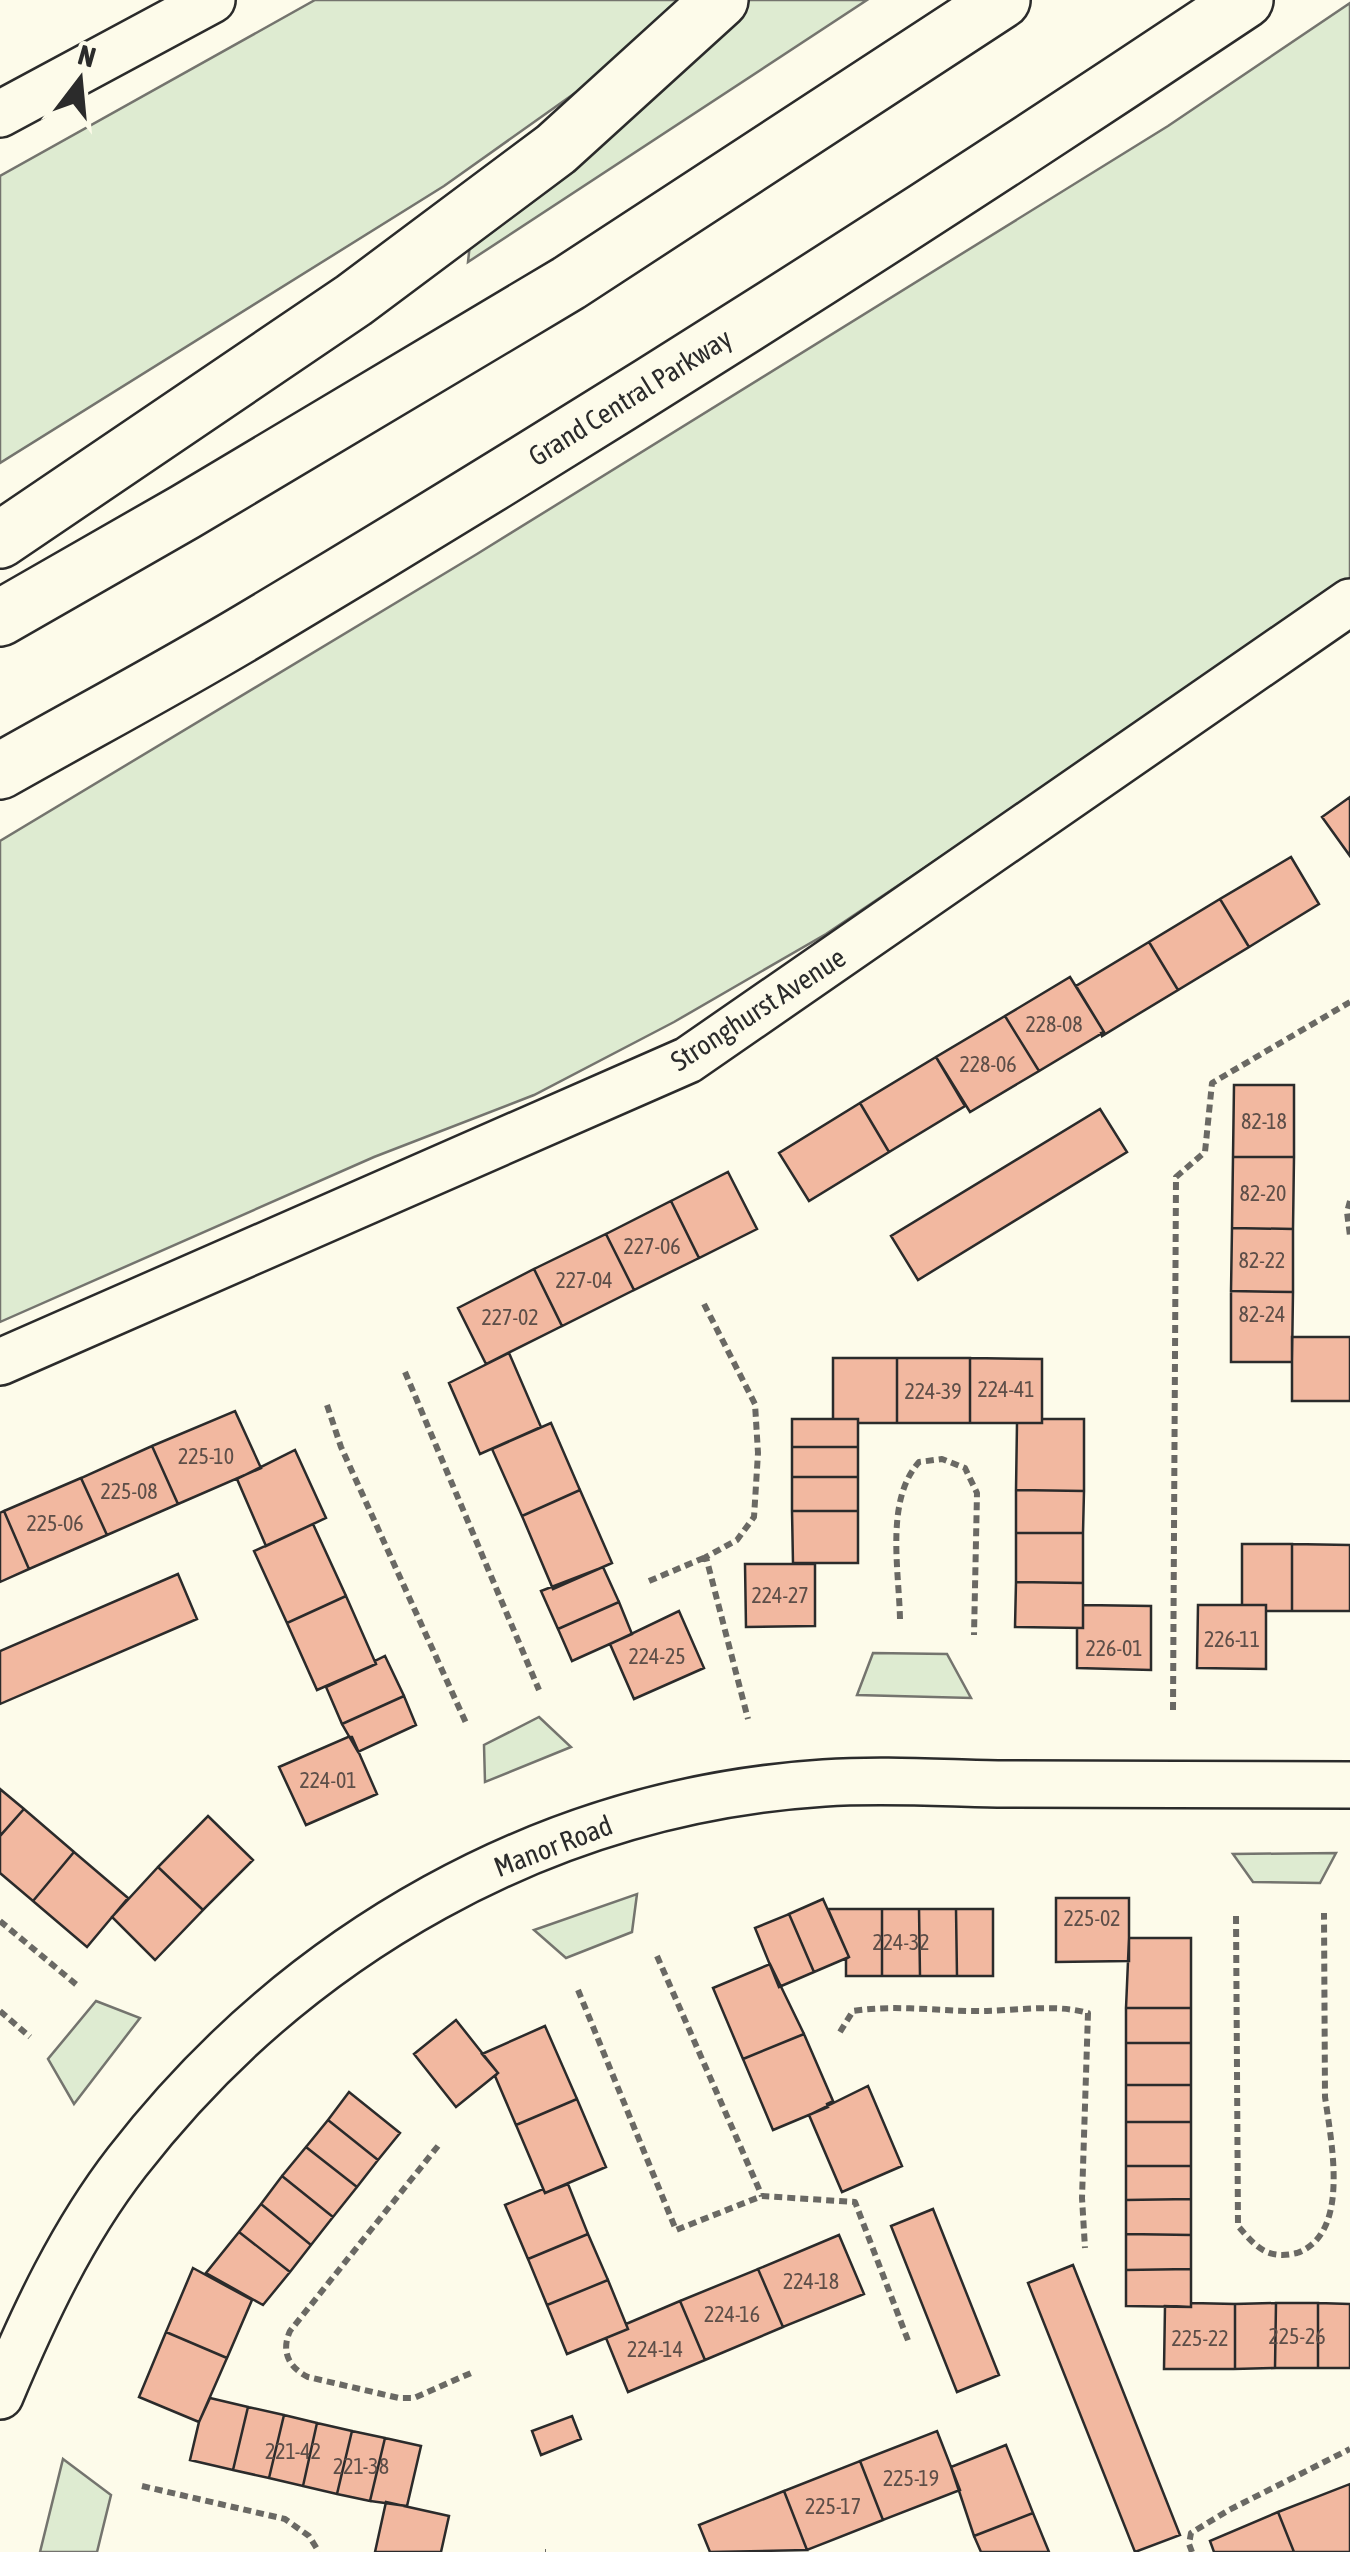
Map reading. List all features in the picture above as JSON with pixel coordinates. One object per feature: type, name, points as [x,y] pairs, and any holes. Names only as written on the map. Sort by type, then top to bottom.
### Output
[{"type":"highway","points":[[0,540],[354,300],[556,149],[720,0]]},
{"type":"highway","points":[[0,618],[186,512],[569,283],[1002,0]]},
{"type":"highway","name":"Grand Central Parkway","points":[[0,771],[248,632],[616,407],[1007,159],[1245,0]]},
{"type":"street","points":[[0,114],[212,0]]},
{"type":"street","name":"Stronghurst Avenue","points":[[0,1362],[688,1060],[1350,602]]},
{"type":"street","name":"Manor Road","points":[[0,2396],[31,2323],[73,2244],[126,2163],[218,2056],[346,1950],[438,1893],[584,1830],[688,1801],[824,1782],[1350,1785]]},
{"type":"path","points":[[1173,1710],[1176,1178],[1205,1152],[1212,1082],[1350,1002]]},
{"type":"path","points":[[1350,1201],[1350,1236]]},
{"type":"path","points":[[649,1581],[737,1540],[754,1517],[758,1453],[755,1404],[704,1304]]},
{"type":"path","points":[[404,1372],[539,1690]]},
{"type":"path","points":[[327,1405],[341,1447],[466,1723]]},
{"type":"path","points":[[900,1620],[898,1502],[905,1477],[919,1462],[942,1459],[965,1468],[977,1493],[974,1635]]},
{"type":"path","points":[[706,1557],[748,1720]]},
{"type":"path","points":[[1236,1916],[1238,2226],[1259,2250],[1286,2256],[1309,2250],[1327,2238],[1342,2205],[1339,2151],[1325,2097],[1324,1913]]},
{"type":"path","points":[[0,1921],[78,1986]]},
{"type":"path","points":[[657,1956],[762,2196]]},
{"type":"path","points":[[578,1990],[676,2230],[762,2196],[855,2202],[909,2343]]},
{"type":"path","points":[[840,2032],[853,2011],[880,2007],[1088,2013],[1084,2248]]},
{"type":"path","points":[[0,2011],[30,2037]]},
{"type":"path","points":[[438,2146],[290,2331],[284,2344],[295,2370],[399,2398],[414,2398],[471,2373]]},
{"type":"path","points":[[1192,2552],[1191,2534],[1229,2510],[1350,2449]]},
{"type":"path","points":[[142,2486],[285,2518],[310,2536],[319,2552]]},
{"type":"green space","points":[[315,0],[683,0],[637,49],[444,186],[0,463],[0,176]]},
{"type":"green space","points":[[744,0],[867,0],[468,262],[471,234]]},
{"type":"green space","points":[[1350,3],[1350,581],[826,934],[674,1022],[534,1095],[374,1157],[0,1322],[0,841],[477,554],[1168,126]]},
{"type":"green space","points":[[873,1653],[947,1654],[971,1698],[857,1695]]},
{"type":"green space","points":[[539,1717],[571,1747],[485,1782],[484,1745]]},
{"type":"green space","points":[[1336,1853],[1320,1883],[1253,1882],[1233,1854]]},
{"type":"green space","points":[[637,1894],[632,1932],[566,1958],[534,1930]]},
{"type":"green space","points":[[96,2001],[140,2018],[74,2104],[48,2059]]},
{"type":"green space","points":[[63,2459],[111,2495],[97,2552],[40,2552]]},
{"type":"building","points":[[1350,797],[1350,856],[1322,817]]},
{"type":"building","points":[[1291,857],[1319,904],[1249,947],[1220,899]]},
{"type":"building","points":[[1220,899],[1249,947],[1178,990],[1149,942]]},
{"type":"building","points":[[1149,942],[1178,990],[1102,1036],[1104,1032],[1076,986]]},
{"type":"building","points":[[1070,977],[1104,1032],[1039,1071],[1005,1016]]},
{"type":"building","points":[[1005,1016],[1039,1071],[970,1112],[936,1057]]},
{"type":"building","points":[[936,1057],[965,1106],[889,1152],[860,1103]]},
{"type":"building","points":[[1234,1085],[1294,1085],[1294,1157],[1233,1157]]},
{"type":"building","points":[[860,1103],[889,1152],[809,1201],[779,1153]]},
{"type":"building","points":[[1100,1109],[1127,1152],[918,1280],[891,1236]]},
{"type":"building","points":[[1233,1157],[1294,1157],[1293,1229],[1232,1228]]},
{"type":"building","points":[[728,1172],[757,1229],[699,1258],[671,1201]]},
{"type":"building","points":[[671,1201],[699,1258],[634,1290],[606,1234]]},
{"type":"building","points":[[1232,1228],[1293,1229],[1293,1292],[1231,1291]]},
{"type":"building","points":[[606,1234],[634,1290],[562,1326],[534,1269]]},
{"type":"building","points":[[534,1269],[562,1326],[486,1364],[458,1308]]},
{"type":"building","points":[[1231,1291],[1293,1292],[1292,1362],[1231,1362]]},
{"type":"building","points":[[1292,1337],[1350,1337],[1350,1401],[1292,1401]]},
{"type":"building","points":[[509,1353],[541,1427],[480,1454],[449,1383]]},
{"type":"building","points":[[833,1358],[897,1358],[897,1423],[833,1419]]},
{"type":"building","points":[[897,1358],[970,1358],[970,1423],[897,1423]]},
{"type":"building","points":[[970,1358],[1042,1359],[1042,1423],[970,1423]]},
{"type":"building","points":[[235,1411],[261,1468],[178,1504],[152,1446]]},
{"type":"building","points":[[792,1419],[858,1419],[858,1447],[792,1447]]},
{"type":"building","points":[[1042,1419],[1084,1419],[1084,1491],[1016,1490],[1017,1423],[1042,1423]]},
{"type":"building","points":[[551,1423],[580,1490],[522,1516],[492,1449]]},
{"type":"building","points":[[152,1446],[178,1504],[107,1535],[81,1478]]},
{"type":"building","points":[[792,1447],[858,1447],[858,1477],[792,1477]]},
{"type":"building","points":[[295,1450],[326,1518],[266,1546],[237,1479]]},
{"type":"building","points":[[792,1477],[858,1477],[858,1511],[792,1511]]},
{"type":"building","points":[[81,1478],[107,1535],[29,1569],[4,1511]]},
{"type":"building","points":[[580,1490],[612,1563],[553,1589],[522,1516]]},
{"type":"building","points":[[1016,1490],[1084,1491],[1083,1533],[1016,1533]]},
{"type":"building","points":[[4,1511],[29,1569],[0,1582],[0,1513]]},
{"type":"building","points":[[792,1511],[858,1511],[858,1563],[793,1563]]},
{"type":"building","points":[[313,1524],[346,1596],[287,1623],[254,1551]]},
{"type":"building","points":[[1016,1533],[1083,1533],[1083,1583],[1016,1582]]},
{"type":"building","points":[[1242,1544],[1292,1544],[1292,1611],[1266,1611],[1266,1605],[1242,1605]]},
{"type":"building","points":[[1292,1544],[1350,1545],[1350,1611],[1292,1611]]},
{"type":"building","points":[[745,1564],[815,1564],[815,1626],[746,1627]]},
{"type":"building","points":[[603,1567],[619,1602],[558,1629],[541,1591]]},
{"type":"building","points":[[178,1574],[197,1619],[0,1704],[0,1651]]},
{"type":"building","points":[[1016,1582],[1083,1583],[1083,1628],[1015,1627]]},
{"type":"building","points":[[346,1596],[376,1664],[317,1690],[287,1623]]},
{"type":"building","points":[[619,1602],[632,1634],[572,1661],[558,1629]]},
{"type":"building","points":[[1083,1605],[1151,1606],[1151,1670],[1077,1668],[1077,1628],[1083,1628]]},
{"type":"building","points":[[1198,1605],[1266,1605],[1266,1669],[1197,1668]]},
{"type":"building","points":[[679,1611],[704,1668],[634,1699],[610,1644]]},
{"type":"building","points":[[385,1656],[404,1696],[342,1724],[326,1687]]},
{"type":"building","points":[[404,1696],[416,1725],[358,1752],[342,1724]]},
{"type":"building","points":[[352,1737],[377,1794],[306,1825],[279,1767]]},
{"type":"building","points":[[0,1789],[24,1809],[0,1836]]},
{"type":"building","points":[[24,1809],[74,1852],[33,1901],[0,1873],[0,1836]]},
{"type":"building","points":[[208,1816],[253,1860],[203,1910],[158,1867]]},
{"type":"building","points":[[74,1852],[128,1898],[87,1947],[33,1901]]},
{"type":"building","points":[[158,1867],[203,1910],[155,1960],[112,1917]]},
{"type":"building","points":[[1056,1898],[1129,1898],[1129,1961],[1056,1962]]},
{"type":"building","points":[[823,1899],[849,1957],[814,1972],[789,1914]]},
{"type":"building","points":[[828,1909],[882,1909],[882,1976],[846,1976],[849,1957]]},
{"type":"building","points":[[882,1909],[919,1909],[920,1976],[882,1976]]},
{"type":"building","points":[[919,1909],[956,1909],[957,1976],[920,1976]]},
{"type":"building","points":[[956,1909],[993,1909],[993,1976],[957,1976]]},
{"type":"building","points":[[789,1914],[814,1972],[779,1987],[755,1928]]},
{"type":"building","points":[[1129,1938],[1191,1938],[1191,2008],[1126,2008]]},
{"type":"building","points":[[770,1964],[804,2034],[743,2059],[713,1988]]},
{"type":"building","points":[[1126,2008],[1191,2008],[1191,2043],[1126,2043]]},
{"type":"building","points":[[456,2020],[498,2073],[456,2107],[414,2054]]},
{"type":"building","points":[[545,2026],[577,2099],[516,2125],[495,2076],[498,2073],[482,2054]]},
{"type":"building","points":[[804,2034],[833,2101],[828,2107],[773,2130],[743,2059]]},
{"type":"building","points":[[1126,2043],[1191,2043],[1191,2085],[1126,2085]]},
{"type":"building","points":[[1126,2085],[1191,2085],[1191,2122],[1126,2122]]},
{"type":"building","points":[[868,2086],[902,2166],[842,2192],[809,2115]]},
{"type":"building","points":[[349,2092],[400,2133],[378,2160],[328,2120]]},
{"type":"building","points":[[577,2099],[606,2167],[545,2193],[516,2125]]},
{"type":"building","points":[[328,2120],[378,2160],[357,2187],[306,2147]]},
{"type":"building","points":[[1126,2122],[1191,2122],[1191,2166],[1126,2166]]},
{"type":"building","points":[[306,2147],[357,2187],[333,2217],[282,2176]]},
{"type":"building","points":[[1126,2166],[1191,2166],[1191,2199],[1126,2200]]},
{"type":"building","points":[[282,2176],[333,2217],[311,2245],[261,2204]]},
{"type":"building","points":[[568,2184],[588,2234],[528,2259],[505,2205],[543,2189],[545,2193]]},
{"type":"building","points":[[1191,2199],[1191,2235],[1126,2234],[1126,2200]]},
{"type":"building","points":[[261,2204],[311,2245],[290,2272],[239,2232]]},
{"type":"building","points":[[933,2209],[999,2375],[957,2392],[891,2226]]},
{"type":"building","points":[[239,2232],[290,2272],[263,2305],[206,2273]]},
{"type":"building","points":[[588,2234],[608,2280],[547,2305],[528,2259]]},
{"type":"building","points":[[1126,2234],[1191,2235],[1191,2269],[1126,2270]]},
{"type":"building","points":[[839,2235],[864,2294],[783,2327],[758,2269]]},
{"type":"building","points":[[1073,2265],[1180,2535],[1135,2552],[1028,2283]]},
{"type":"building","points":[[193,2268],[252,2300],[227,2358],[166,2332]]},
{"type":"building","points":[[758,2269],[783,2327],[705,2360],[680,2301]]},
{"type":"building","points":[[1191,2269],[1191,2307],[1126,2306],[1126,2270]]},
{"type":"building","points":[[608,2280],[628,2329],[567,2354],[547,2305]]},
{"type":"building","points":[[680,2301],[705,2360],[628,2392],[606,2338],[628,2329],[626,2324]]},
{"type":"building","points":[[1191,2303],[1235,2304],[1235,2369],[1164,2369],[1165,2306],[1191,2307]]},
{"type":"building","points":[[1276,2303],[1275,2368],[1235,2369],[1235,2304]]},
{"type":"building","points":[[1276,2303],[1318,2303],[1318,2368],[1275,2368]]},
{"type":"building","points":[[1318,2303],[1350,2304],[1350,2368],[1318,2368]]},
{"type":"building","points":[[166,2332],[227,2358],[199,2422],[139,2397]]},
{"type":"building","points":[[210,2398],[248,2407],[233,2470],[190,2460],[199,2422]]},
{"type":"building","points":[[248,2407],[284,2415],[269,2478],[233,2470]]},
{"type":"building","points":[[284,2415],[317,2423],[303,2486],[269,2478]]},
{"type":"building","points":[[572,2416],[581,2439],[541,2455],[532,2431]]},
{"type":"building","points":[[317,2423],[352,2431],[337,2494],[303,2486]]},
{"type":"building","points":[[352,2431],[385,2438],[370,2501],[337,2494]]},
{"type":"building","points":[[937,2431],[960,2490],[883,2520],[860,2461]]},
{"type":"building","points":[[385,2438],[421,2446],[407,2506],[370,2501]]},
{"type":"building","points":[[1006,2445],[1033,2513],[974,2536],[951,2467]]},
{"type":"building","points":[[860,2461],[883,2520],[807,2550],[784,2491]]},
{"type":"building","points":[[1350,2484],[1350,2552],[1294,2552],[1278,2512]]},
{"type":"building","points":[[784,2491],[807,2550],[710,2552],[699,2525]]},
{"type":"building","points":[[386,2502],[449,2516],[441,2552],[375,2552]]},
{"type":"building","points":[[1278,2512],[1294,2552],[1214,2552],[1210,2541]]},
{"type":"building","points":[[1033,2513],[1049,2552],[981,2552],[974,2536]]}]
